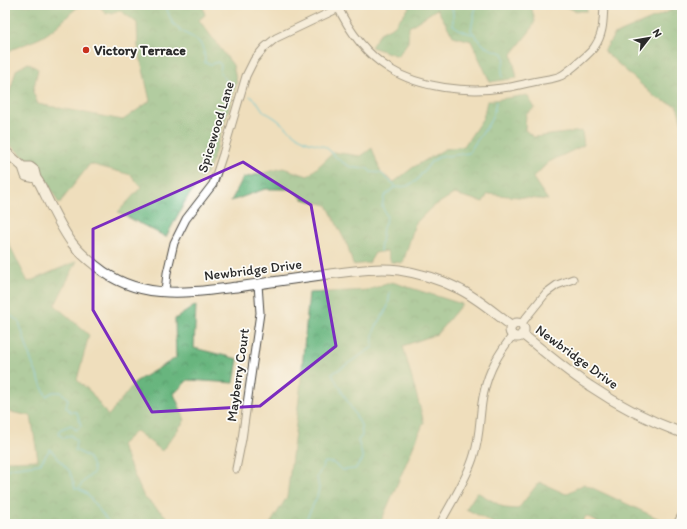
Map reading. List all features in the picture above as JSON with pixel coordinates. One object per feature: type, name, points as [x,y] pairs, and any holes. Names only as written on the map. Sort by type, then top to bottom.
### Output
[{"type":"street","points":[[338,7],[346,24],[360,44],[375,59],[391,70],[420,82],[446,88],[476,90],[502,88],[563,75],[595,47],[603,30],[604,5]]},
{"type":"street","name":"Spicewood Lane","points":[[165,292],[167,273],[174,243],[186,219],[213,184],[246,76],[254,60],[265,47],[276,38],[338,7]]},
{"type":"street","name":"Newbridge Drive","points":[[5,151],[23,167],[33,168],[36,178],[63,229],[83,256],[102,271],[123,283],[144,290],[195,292],[364,270],[399,270],[430,277],[458,288],[476,299],[588,386],[610,399],[682,434]]},
{"type":"street","points":[[440,524],[474,456],[479,435],[483,393],[490,370],[498,355],[546,293],[556,285],[573,279]]},
{"type":"street","name":"Mayberry Court","points":[[236,469],[242,439],[260,314],[258,284]]},
{"type":"street","points":[[677,524],[682,515]]},
{"type":"highlighted area","points":[[243,162],[311,205],[336,346],[260,406],[152,412],[93,310],[93,229]]},
{"type":"green space","points":[[5,5],[80,5],[47,34],[37,40],[8,51],[5,54]]},
{"type":"green space","points":[[99,5],[203,5],[205,15],[199,20],[233,65],[237,83],[210,168],[187,198],[166,237],[118,212],[141,187],[131,175],[90,164],[59,204],[37,163],[23,156],[5,141],[5,100],[8,98],[16,70],[28,63],[38,69],[33,92],[38,104],[123,120],[150,101],[138,47],[137,23],[121,11],[106,14]]},
{"type":"green space","points":[[411,5],[531,5],[535,21],[530,31],[512,54],[517,78],[490,82],[471,41],[453,36],[437,9],[409,27],[408,42],[398,56],[371,47],[380,33],[394,26]]},
{"type":"green space","points":[[561,5],[586,5],[587,11],[576,11]]},
{"type":"green space","points":[[672,5],[682,5],[682,123],[677,106],[656,98],[604,51],[614,35],[672,10]]},
{"type":"green space","points":[[527,95],[535,108],[526,114],[525,130],[534,137],[582,131],[584,145],[549,162],[533,178],[548,200],[488,194],[483,202],[454,194],[431,208],[415,224],[403,263],[391,262],[387,251],[375,253],[369,263],[353,265],[348,247],[327,205],[303,199],[292,189],[265,189],[231,201],[243,178],[283,168],[308,176],[334,152],[361,156],[372,148],[381,173],[394,182],[412,168],[445,149],[464,146],[483,118],[487,101]]},
{"type":"green space","points":[[5,236],[28,282],[77,261],[55,305],[89,335],[77,380],[91,392],[108,416],[135,382],[176,358],[175,319],[196,305],[194,348],[238,359],[234,383],[188,380],[174,394],[185,420],[162,451],[136,431],[121,445],[144,497],[175,524],[11,524],[5,518],[5,461],[38,460],[31,416],[5,411]]},
{"type":"green space","points":[[392,282],[462,304],[437,334],[403,346],[424,422],[380,524],[270,524],[287,497],[300,390],[309,293],[368,290]]},
{"type":"green space","points":[[539,482],[566,494],[584,484],[668,523],[602,524],[586,516],[581,524],[495,524],[466,509],[477,492],[505,508],[518,509]]},
{"type":"waterway","points":[[165,5],[170,19],[178,29],[199,41],[204,53],[205,63],[211,64],[218,62],[221,65],[220,72],[230,83]]},
{"type":"waterway","points":[[450,5],[453,11],[453,25],[462,31],[472,34]]},
{"type":"waterway","points":[[476,5],[471,30],[488,48],[503,53],[505,58],[502,68],[502,77]]},
{"type":"waterway","points":[[250,96],[258,103],[264,112],[275,118],[294,134],[307,141],[325,147],[350,167],[367,168],[371,172],[381,173],[395,185],[393,188]]},
{"type":"waterway","points":[[380,251],[383,228],[387,217],[382,206],[384,197],[393,188],[407,186],[416,181],[431,162],[439,157],[469,153],[489,124],[496,102]]},
{"type":"waterway","points":[[304,524],[317,497],[319,488],[317,477],[325,462],[333,463],[343,470],[355,469],[363,459],[358,440],[362,436],[361,425],[332,374],[373,347],[373,334],[387,308],[390,292]]},
{"type":"waterway","points":[[5,311],[19,322],[32,363],[46,396],[53,392],[61,392],[68,399],[66,407],[71,412],[77,412],[81,426],[76,430],[71,425],[61,429],[58,434],[64,438],[71,435],[76,441],[75,450],[86,456],[92,463],[94,472],[83,482],[79,489],[87,494],[110,524]]},
{"type":"waterway","points":[[5,472],[10,468],[40,464],[50,449],[70,472],[75,488],[79,489]]},
{"type":"place","name":"Victory Terrace","points":[[86,50]]}]
